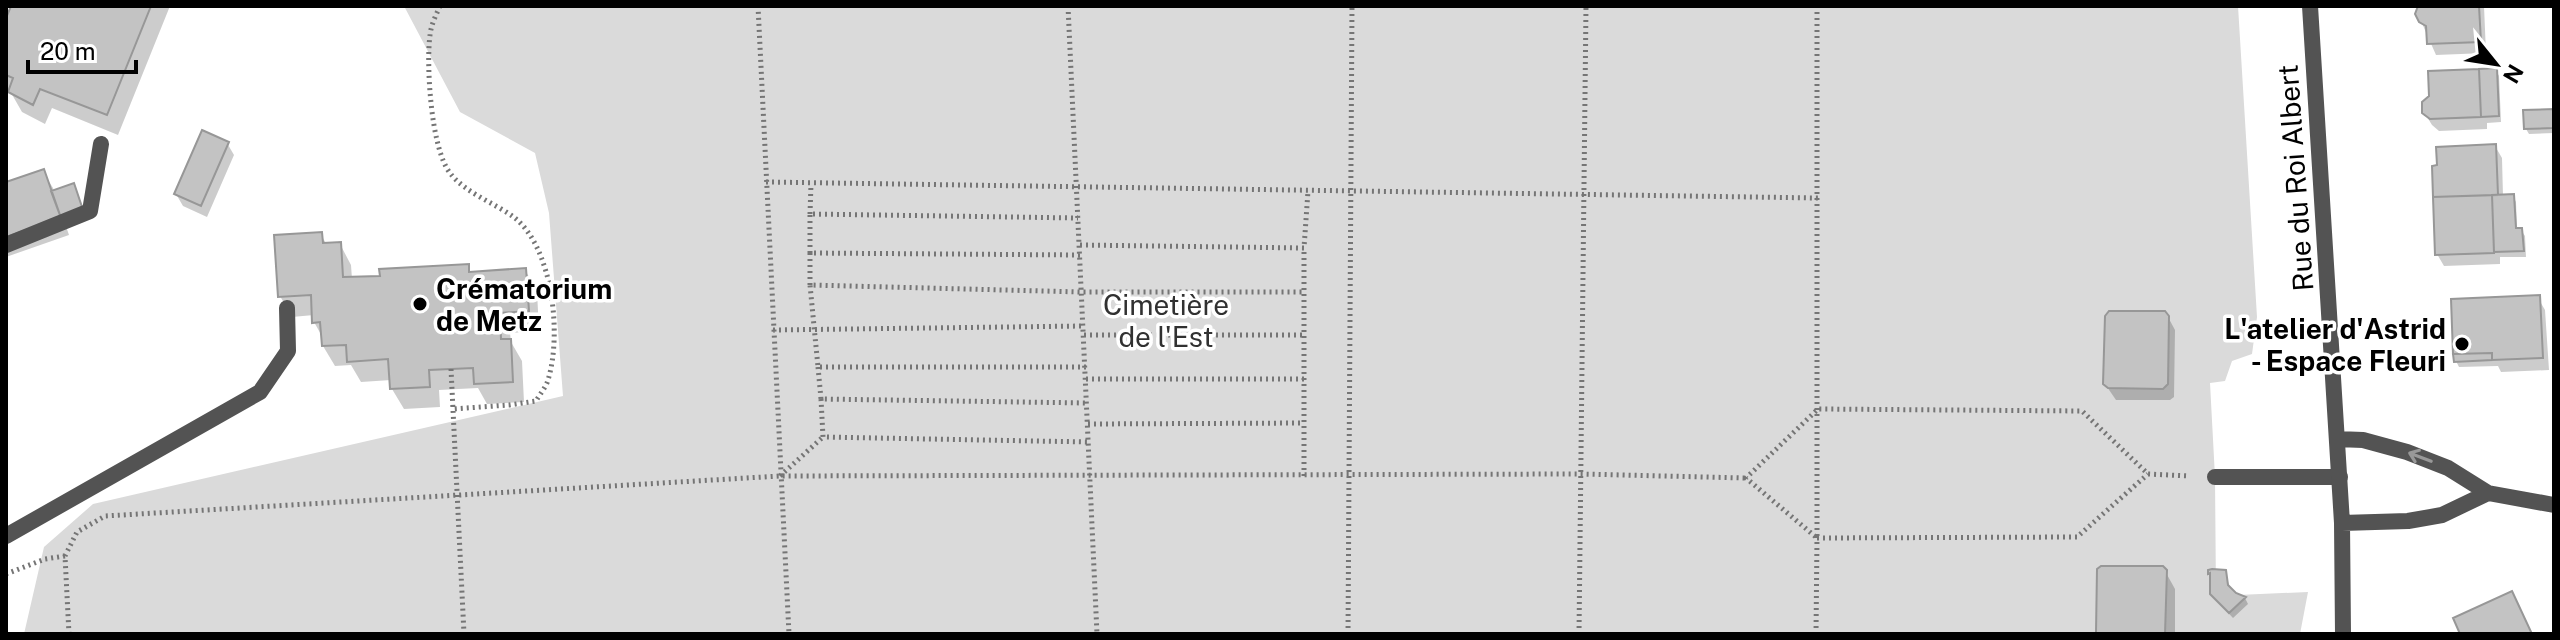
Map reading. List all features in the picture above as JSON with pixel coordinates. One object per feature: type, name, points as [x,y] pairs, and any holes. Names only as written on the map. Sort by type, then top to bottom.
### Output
[{"type":"street","name":"Rue du Roi Albert","points":[[2310,6],[2340,477],[2343,634]]},
{"type":"street","points":[[6,245],[90,211],[101,144]]},
{"type":"street","points":[[6,536],[260,392],[288,351],[287,308]]},
{"type":"street","points":[[2337,439],[2363,440],[2407,452],[2448,468],[2488,493],[2554,505]]},
{"type":"street","points":[[2215,477],[2340,477]]},
{"type":"street","points":[[2342,523],[2408,521],[2442,515],[2488,493]]},
{"type":"path","points":[[440,6],[430,32],[429,75],[439,153],[450,173],[517,220],[541,253],[555,323],[548,381],[536,401],[452,409]]},
{"type":"path","points":[[758,6],[789,634]]},
{"type":"path","points":[[1068,6],[1097,634]]},
{"type":"path","points":[[1348,634],[1352,6]]},
{"type":"path","points":[[1579,634],[1586,6]]},
{"type":"path","points":[[1816,634],[1817,6]]},
{"type":"path","points":[[766,182],[1818,198]]},
{"type":"path","points":[[811,184],[810,285],[823,437]]},
{"type":"path","points":[[1304,476],[1304,248],[1308,191]]},
{"type":"path","points":[[810,214],[1078,218]]},
{"type":"path","points":[[1080,245],[1304,248]]},
{"type":"path","points":[[810,253],[1080,255]]},
{"type":"path","points":[[810,285],[1082,292],[1304,292]]},
{"type":"path","points":[[773,330],[1083,326]]},
{"type":"path","points":[[1084,335],[1304,335]]},
{"type":"path","points":[[818,367],[1086,367]]},
{"type":"path","points":[[451,369],[464,634]]},
{"type":"path","points":[[1086,379],[1304,379]]},
{"type":"path","points":[[821,399],[1087,403]]},
{"type":"path","points":[[1746,478],[1818,409],[2082,411],[2148,474],[2215,477]]},
{"type":"path","points":[[1088,424],[1304,423]]},
{"type":"path","points":[[780,476],[823,437],[1089,442]]},
{"type":"path","points":[[69,634],[65,556],[77,532],[105,516],[780,476],[1581,474],[1746,478],[1817,538],[2077,537],[2148,474]]},
{"type":"path","points":[[6,574],[45,559],[65,556]]},
{"type":"green space","name":"Cimetière de l'Est","points":[[404,6],[2238,6],[2257,317],[2252,354],[2232,361],[2225,381],[2210,383],[2216,596],[2308,592],[2300,634],[24,634],[44,547],[93,504],[563,396],[549,213],[535,153],[460,112]]},
{"type":"building","points":[[11,6],[151,6],[107,115],[40,89],[33,105],[8,92],[13,78],[6,75],[6,18]]},
{"type":"building","points":[[2418,6],[2479,6],[2481,42],[2427,44],[2426,26],[2419,22],[2415,14]]},
{"type":"building","points":[[2497,68],[2499,116],[2481,117],[2479,69]]},
{"type":"building","points":[[2479,69],[2481,117],[2430,119],[2422,113],[2422,102],[2429,96],[2428,71]]},
{"type":"building","points":[[2554,109],[2554,128],[2524,129],[2523,110]]},
{"type":"building","points":[[202,130],[229,142],[201,206],[174,194]]},
{"type":"building","points":[[2496,144],[2498,195],[2433,197],[2432,166],[2437,165],[2436,147]]},
{"type":"building","points":[[44,169],[61,218],[6,237],[6,182]]},
{"type":"building","points":[[74,183],[83,210],[61,218],[51,191]]},
{"type":"building","points":[[2514,194],[2516,228],[2522,228],[2524,251],[2494,252],[2492,195]]},
{"type":"building","points":[[2492,195],[2494,253],[2435,255],[2433,197]]},
{"type":"building","name":"Crématorium de Metz","points":[[322,232],[323,243],[341,242],[343,277],[380,276],[379,269],[469,264],[469,272],[526,268],[529,311],[500,313],[501,339],[511,339],[513,382],[474,384],[473,368],[429,370],[430,387],[390,389],[388,359],[347,362],[346,345],[322,346],[320,322],[312,323],[311,295],[278,297],[274,235]]},
{"type":"building","points":[[2540,295],[2543,358],[2492,360],[2492,353],[2453,354],[2451,299]]},
{"type":"building","points":[[2109,311],[2165,311],[2169,316],[2168,384],[2163,389],[2108,388],[2103,384],[2105,316]]},
{"type":"building","points":[[2492,353],[2492,360],[2454,362],[2453,354]]},
{"type":"building","points":[[2101,566],[2163,566],[2167,570],[2165,634],[2096,632],[2097,569]]},
{"type":"building","points":[[2208,570],[2226,570],[2228,585],[2246,597],[2229,613],[2210,594]]},
{"type":"building","points":[[2512,591],[2532,634],[2460,634],[2453,618]]},
{"type":"place","name":"Crématorium de Metz","points":[[420,304]]},
{"type":"place","name":"L'atelier d'Astrid - Espace Fleuri","points":[[2462,344]]}]
